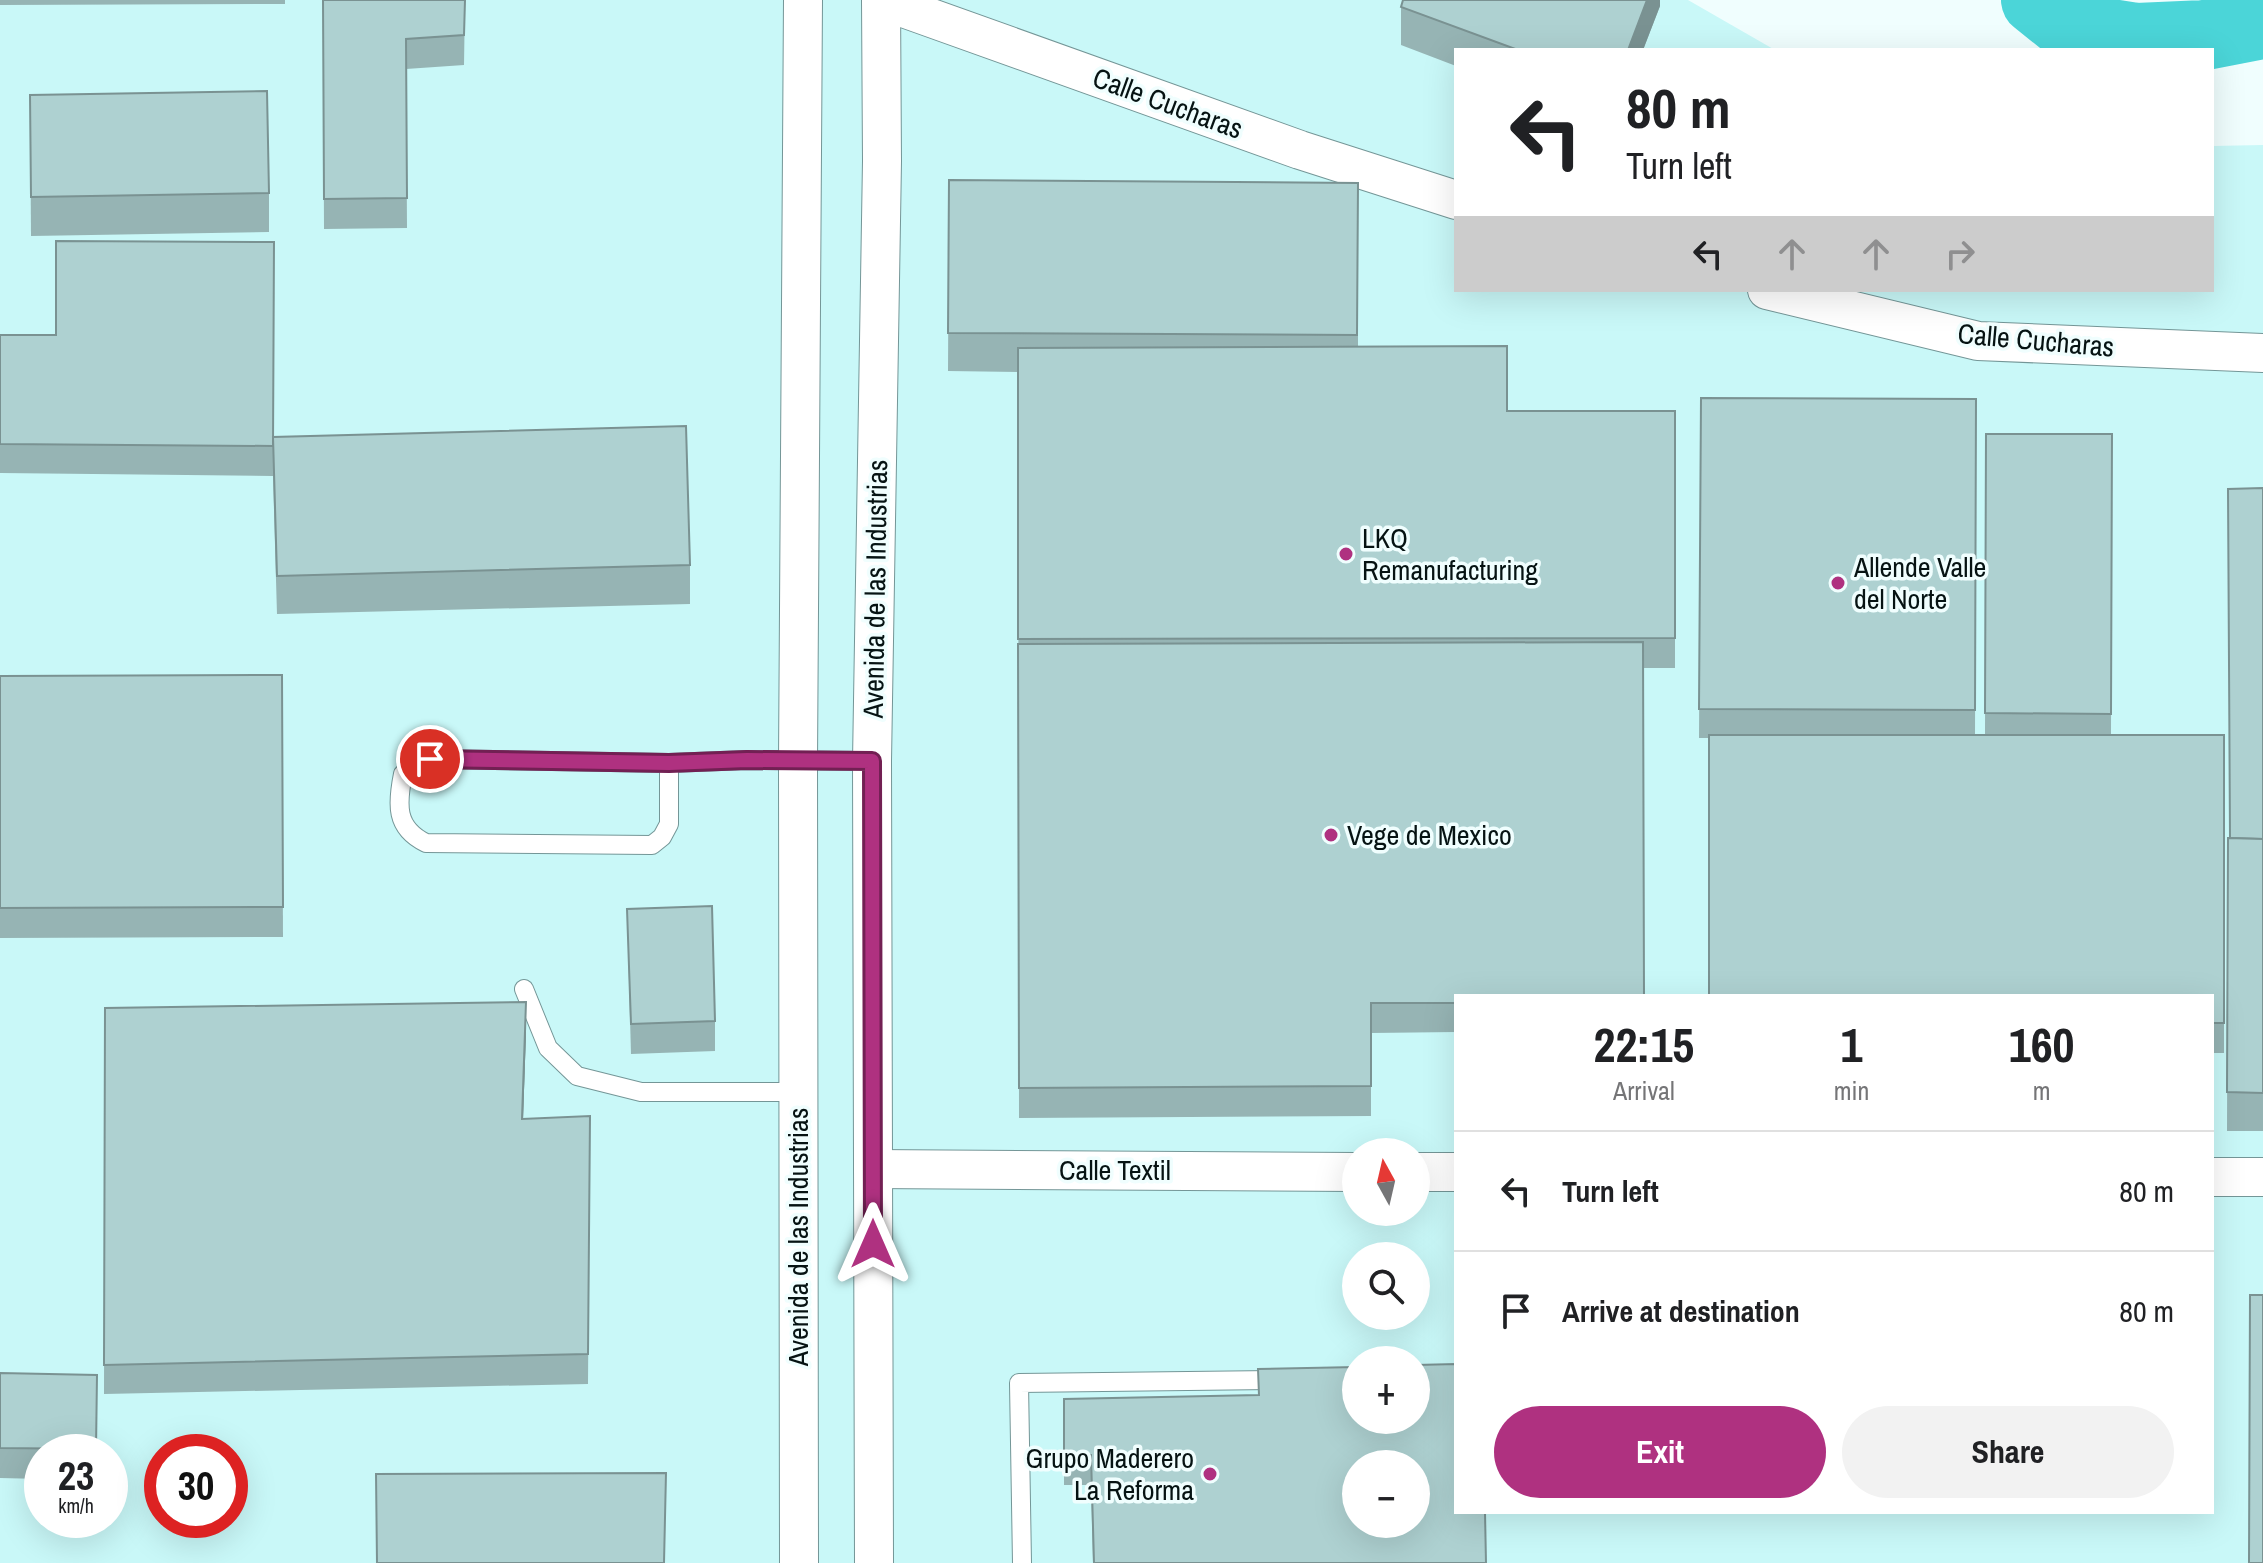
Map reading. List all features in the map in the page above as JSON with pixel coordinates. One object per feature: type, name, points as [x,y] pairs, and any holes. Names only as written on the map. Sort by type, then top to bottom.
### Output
[{"type":"street","name":"Avenida de las Industrias","points":[[799,1563],[798,762],[803,0]]},
{"type":"street","name":"Avenida de las Industrias","points":[[874,1563],[872,761],[882,161],[881,0]]},
{"type":"street","name":"Calle Cucharas","points":[[881,0],[1300,150],[1454,199]]},
{"type":"street","name":"Calle Cucharas","points":[[1775,292],[1978,341],[2263,353]]},
{"type":"street","name":"Calle Textil","points":[[873,1169],[1342,1172]]},
{"type":"street","points":[[1430,1172],[1454,1172]]},
{"type":"street","points":[[2214,1177],[2263,1177]]},
{"type":"lane","points":[[669,763],[669,824],[662,837],[652,845],[426,843],[411,835],[402,820],[398,797],[403,774],[416,763],[430,759],[669,763],[872,761]]},
{"type":"lane","points":[[524,989],[548,1048],[577,1076],[641,1092],[798,1092]]},
{"type":"lane","points":[[1022,1563],[1019,1383],[1295,1380]]},
{"type":"shaded area","points":[[0,0],[1688,0],[1772,48],[1454,48],[1454,292],[2214,292],[2214,146],[2263,145],[2263,1563],[0,1563]]},
{"type":"building","points":[[323,0],[465,0],[464,35],[406,39],[407,198],[324,199]]},
{"type":"building","points":[[1403,0],[1647,0],[1629,48],[1513,48],[1401,7]]},
{"type":"building","points":[[267,91],[269,193],[31,197],[30,95]]},
{"type":"building","points":[[949,180],[1358,183],[1357,335],[948,333]]},
{"type":"building","points":[[56,241],[274,242],[273,446],[0,444],[0,335],[56,335]]},
{"type":"building","name":"LKQ Remanufacturing","points":[[1507,346],[1507,411],[1675,411],[1675,638],[1018,639],[1018,348]]},
{"type":"building","name":"Allende Valle del Norte","points":[[1701,398],[1976,399],[1975,710],[1699,709]]},
{"type":"building","points":[[686,426],[690,565],[277,576],[273,437]]},
{"type":"building","points":[[1986,434],[2112,434],[2111,714],[1985,713]]},
{"type":"building","points":[[2263,488],[2263,839],[2230,838],[2228,489]]},
{"type":"building","name":"Vege de Mexico","points":[[1643,642],[1644,994],[1454,994],[1454,1003],[1371,1003],[1371,1086],[1019,1088],[1018,644]]},
{"type":"building","points":[[282,675],[283,907],[0,908],[0,676]]},
{"type":"building","points":[[1709,735],[2224,735],[2224,1023],[2214,1023],[2214,994],[1709,994]]},
{"type":"building","points":[[2228,838],[2263,839],[2263,1093],[2227,1092]]},
{"type":"building","points":[[712,906],[715,1021],[631,1024],[627,909]]},
{"type":"building","points":[[526,1002],[522,1119],[590,1116],[588,1354],[104,1365],[105,1008]]},
{"type":"building","points":[[2250,1295],[2263,1295],[2263,1563],[2249,1563]]},
{"type":"building","name":"Grupo Maderero La Reforma","points":[[1454,1364],[1454,1514],[1485,1514],[1486,1563],[1094,1563],[1091,1455],[1064,1456],[1064,1399],[1259,1395],[1258,1369],[1342,1367],[1342,1434],[1430,1434],[1430,1365]]},
{"type":"building","points":[[0,1373],[97,1375],[96,1434],[24,1434],[24,1448],[0,1448]]},
{"type":"building","points":[[666,1473],[664,1563],[377,1563],[376,1474]]},
{"type":"waterway","points":[[2036,0],[2071,28],[2137,38],[2205,35],[2263,24]]},
{"type":"place","name":"LKQ Remanufacturing","points":[[1346,554]]},
{"type":"place","name":"Allende Valle del Norte","points":[[1838,583]]},
{"type":"place","name":"Vege de Mexico","points":[[1331,835]]},
{"type":"place","name":"Grupo Maderero La Reforma","points":[[1210,1474]]},
{"type":"route","points":[[430,759],[669,763],[872,761],[873,1244]]}]
